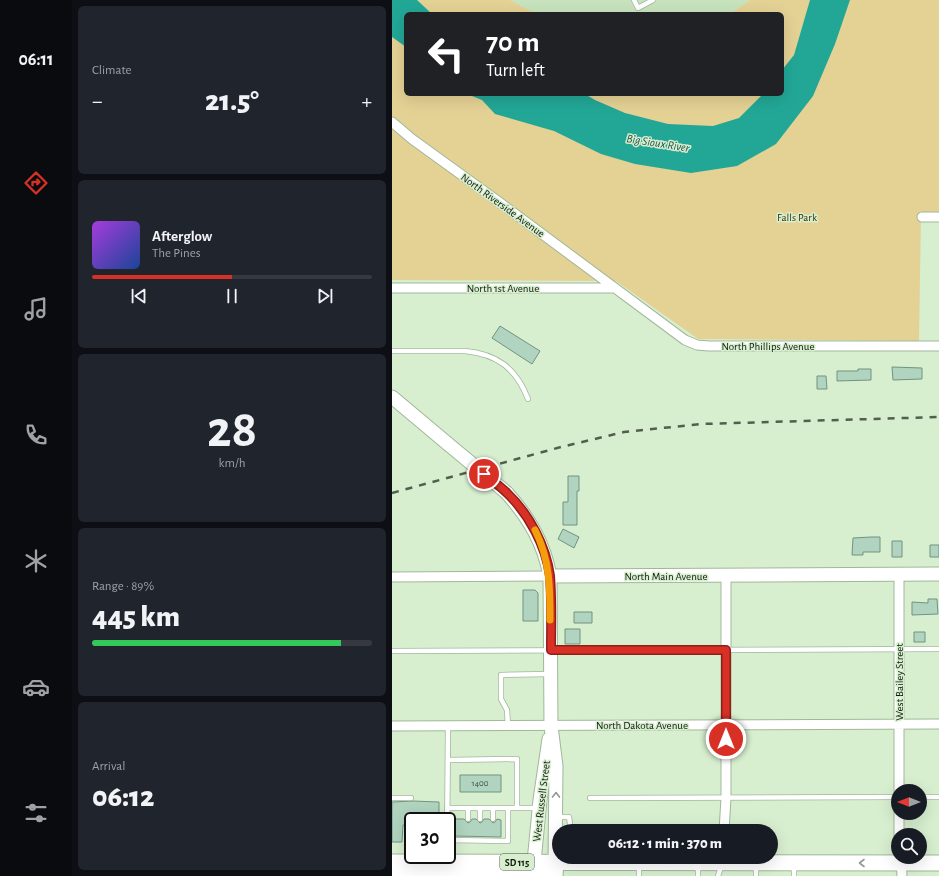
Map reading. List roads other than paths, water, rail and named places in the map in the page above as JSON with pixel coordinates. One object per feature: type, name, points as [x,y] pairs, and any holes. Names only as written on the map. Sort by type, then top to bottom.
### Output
[{"type":"main road","name":"West Russell Street","points":[[394,400],[507,493],[521,509],[536,532],[547,561],[550,576],[551,726],[556,766],[555,817],[543,871]]},
{"type":"main road","name":"North Main Avenue","points":[[550,576],[939,574]]},
{"type":"main road","name":"West Russell Street","points":[[543,871],[539,808],[551,726]]},
{"type":"main road","name":"SD 115","points":[[396,870],[450,865],[543,871],[698,869],[721,865],[756,869],[794,869],[939,863]]},
{"type":"street","name":"North Riverside Avenue","points":[[392,122],[412,139],[506,206],[615,288]]},
{"type":"street","points":[[922,217],[939,217]]},
{"type":"street","name":"North 1st Avenue","points":[[392,288],[615,288]]},
{"type":"street","name":"North Phillips Avenue","points":[[615,288],[685,340],[697,345],[939,346]]},
{"type":"street","name":"West Bailey Street","points":[[899,574],[899,784]]},
{"type":"street","points":[[724,824],[726,798],[726,575]]},
{"type":"street","name":"North Main Avenue","points":[[392,576],[550,576]]},
{"type":"street","name":"North Dakota Avenue","points":[[392,726],[939,724]]},
{"type":"lane","points":[[634,0],[638,8],[653,0]]},
{"type":"lane","points":[[392,351],[465,351],[475,352],[494,358],[509,368],[517,376],[528,399]]},
{"type":"lane","points":[[392,651],[939,649]]},
{"type":"lane","points":[[508,726],[507,710],[501,699],[501,675],[550,674]]},
{"type":"lane","points":[[447,812],[448,726]]},
{"type":"lane","points":[[448,760],[517,759],[517,808]]},
{"type":"lane","points":[[590,798],[891,797]]},
{"type":"lane","points":[[927,797],[939,797]]},
{"type":"lane","points":[[392,798],[411,798]]},
{"type":"lane","points":[[447,808],[539,808]]},
{"type":"lane","points":[[468,808],[468,819]]},
{"type":"lane","points":[[480,808],[480,819]]},
{"type":"lane","points":[[493,808],[493,819]]},
{"type":"lane","points":[[456,840],[508,840],[508,808]]},
{"type":"lane","points":[[555,817],[570,817],[570,824]]},
{"type":"water","points":[[392,0],[417,0],[430,12],[404,12],[404,46],[392,37]]},
{"type":"water","name":"Big Sioux River","points":[[810,0],[850,0],[835,44],[813,96],[776,144],[737,166],[691,173],[635,164],[601,154],[554,131],[495,114],[482,100],[472,96],[588,96],[625,113],[668,124],[713,126],[739,118],[761,96],[784,96],[784,68],[794,55]]},
{"type":"railway","points":[[392,493],[561,447],[624,432],[701,424],[939,417]]},
{"type":"park label","name":"Falls Park","points":[[797,217]]}]
